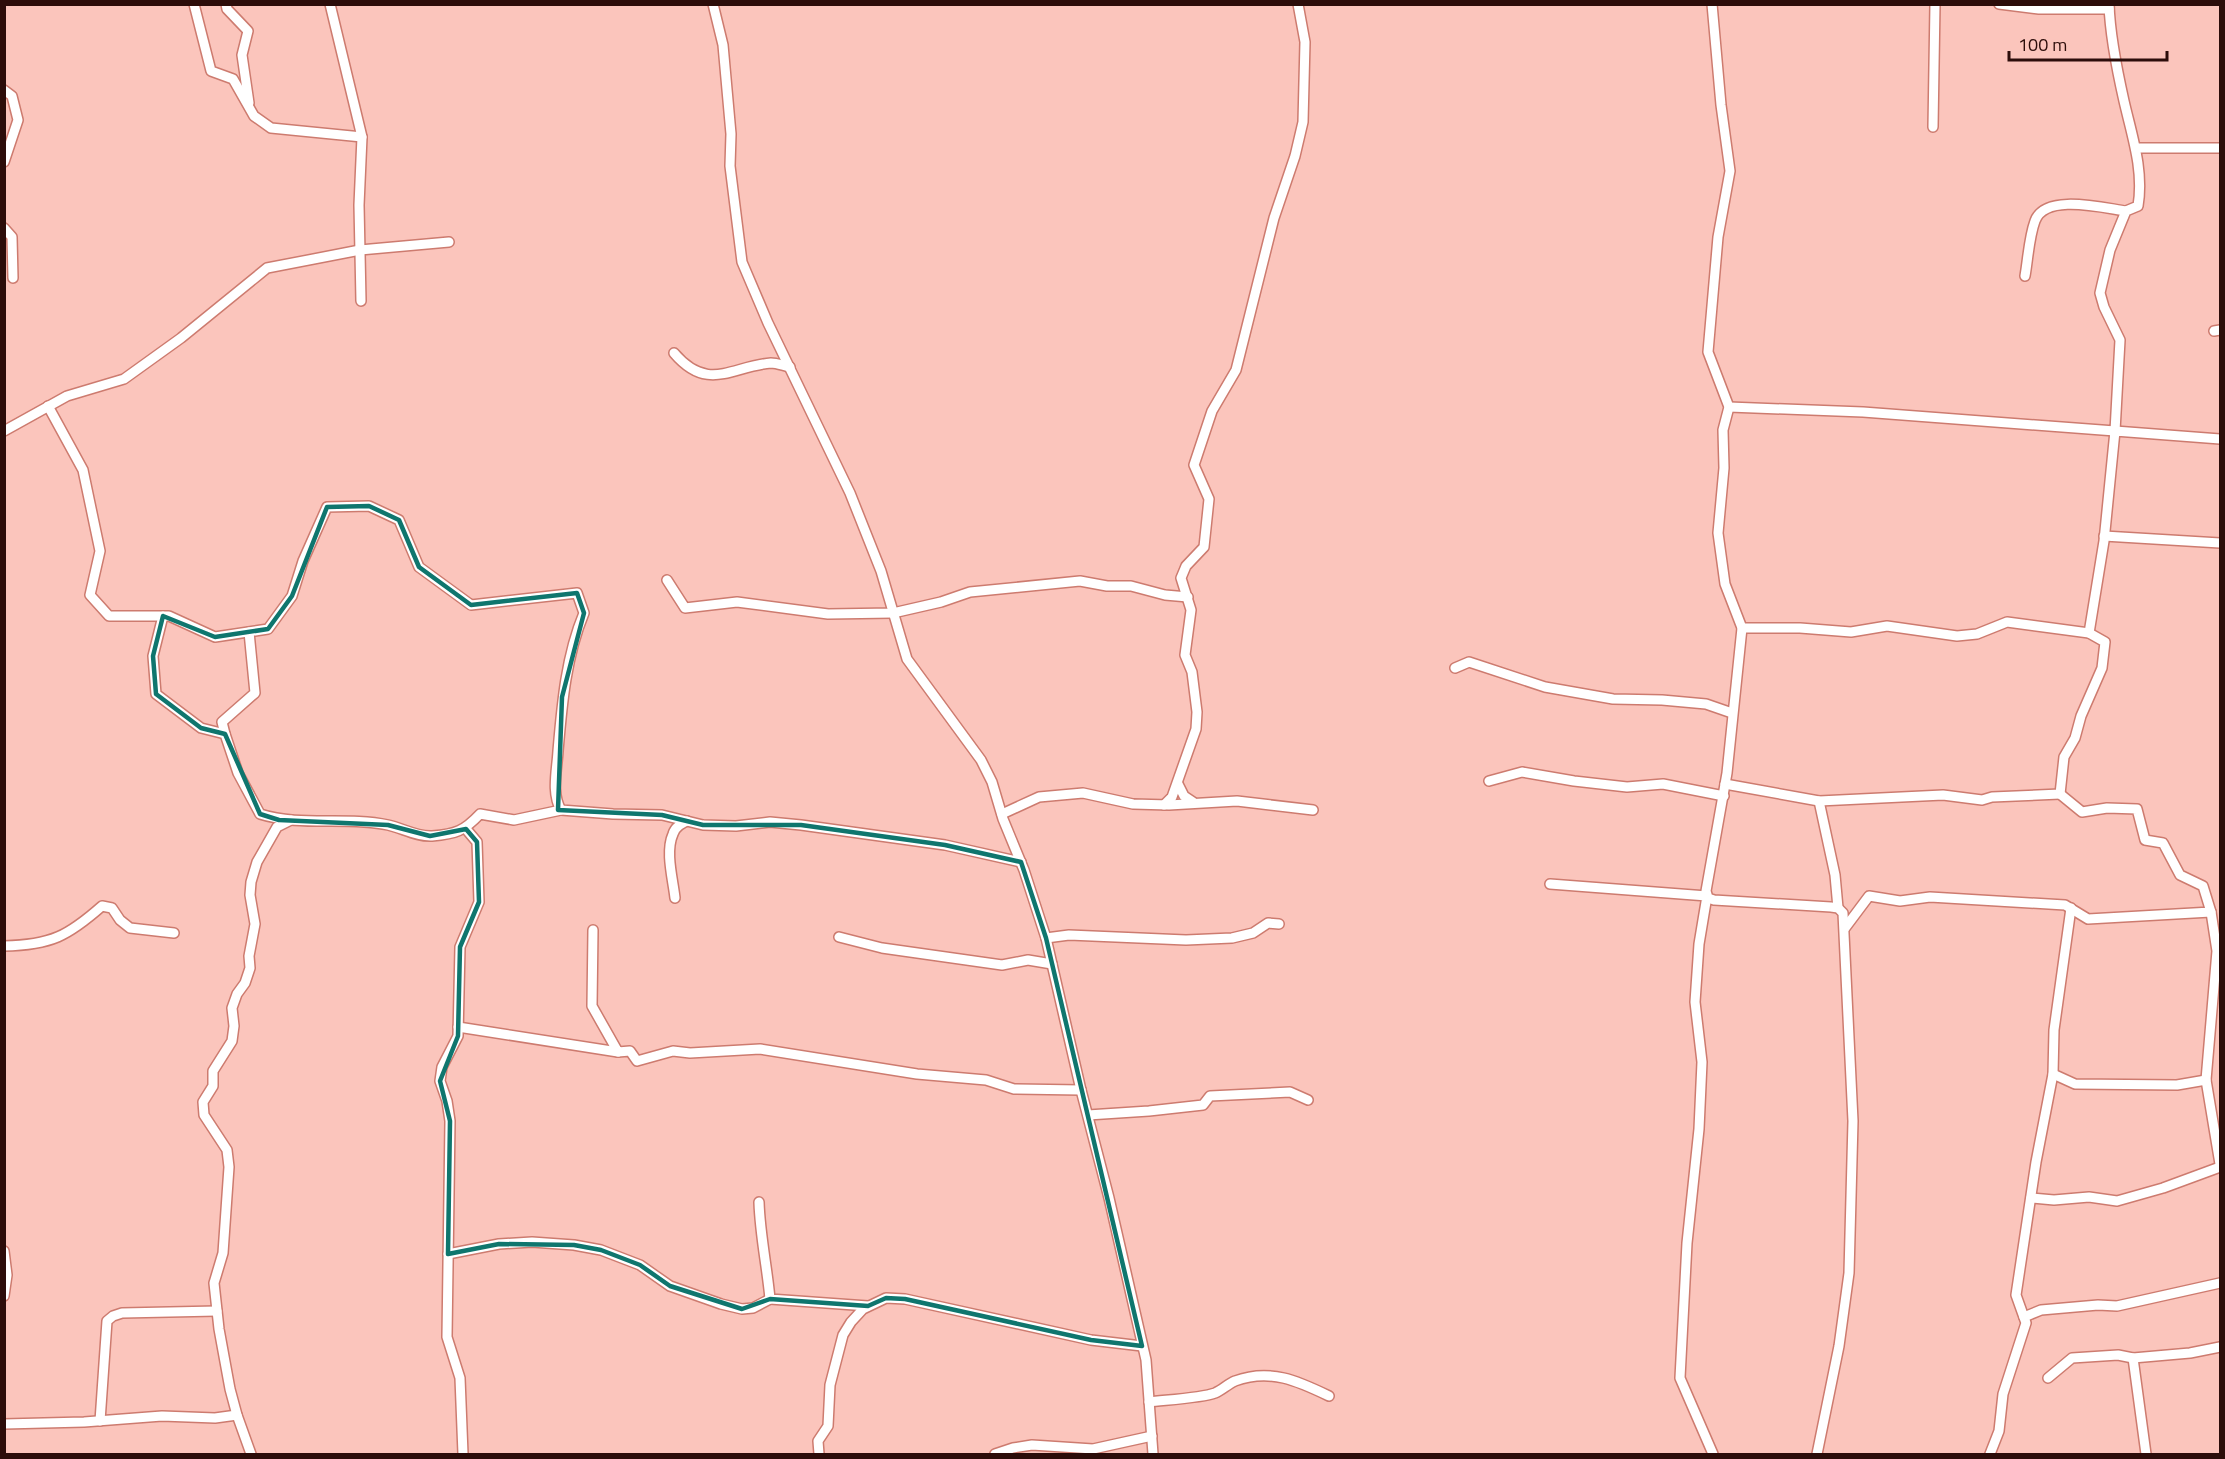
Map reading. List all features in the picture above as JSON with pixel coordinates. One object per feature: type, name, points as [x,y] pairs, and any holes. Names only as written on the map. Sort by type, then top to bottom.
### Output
[{"type":"street","points":[[194,4],[211,71],[233,79],[254,116],[271,128],[362,136]]},
{"type":"street","points":[[226,4],[227,9],[248,31],[242,55],[250,109]]},
{"type":"street","points":[[330,4],[362,136],[359,205],[361,301]]},
{"type":"street","points":[[713,4],[723,45],[731,134],[729,166],[742,262],[768,323],[850,493],[881,571],[892,613],[908,659],[981,760],[992,782],[1046,938],[1142,1346],[1153,1455]]},
{"type":"street","points":[[1164,805],[1172,797],[1178,784],[1196,729],[1197,712],[1192,672],[1185,655],[1191,610],[1181,578],[1186,566],[1204,547],[1209,499],[1194,465],[1212,411],[1236,370],[1263,261],[1303,122],[1305,42],[1298,4]]},
{"type":"street","points":[[1712,4],[1721,105],[1730,171],[1718,237],[1708,352],[1730,407],[1723,430],[1724,468],[1718,533],[1725,584],[1742,628],[1724,796],[1707,885],[1699,944],[1695,1002],[1702,1062],[1699,1129],[1687,1243],[1680,1378],[1713,1455]]},
{"type":"street","points":[[1933,127],[1935,4]]},
{"type":"street","points":[[1999,4],[2039,9],[2109,7],[2123,99],[2136,148],[2140,193],[2138,206],[2126,211],[2083,205],[2054,205],[2042,209],[2035,220],[2025,276]]},
{"type":"street","points":[[4,90],[12,96],[18,120],[4,162]]},
{"type":"street","points":[[2136,148],[2220,148]]},
{"type":"street","points":[[2089,633],[2104,536],[2115,431],[2120,340],[2104,307],[2100,293],[2110,250],[2126,211]]},
{"type":"street","points":[[4,228],[12,237],[13,278]]},
{"type":"street","points":[[4,431],[67,396],[124,380],[181,338],[267,268],[360,250],[448,242]]},
{"type":"street","points":[[674,353],[686,367],[704,373],[724,375],[772,363],[790,367]]},
{"type":"street","points":[[48,406],[83,470],[100,551],[90,596],[109,615],[169,616],[215,637],[268,629],[292,596],[303,561],[327,507],[369,506],[399,520],[419,567],[471,604],[577,592],[584,613],[562,697],[555,784],[557,803],[561,810]]},
{"type":"street","points":[[1730,407],[1863,412],[2220,439]]},
{"type":"street","points":[[2104,536],[2220,543]]},
{"type":"street","points":[[667,580],[685,608],[737,602],[828,614],[892,613],[941,602],[970,592],[1080,581],[1107,586],[1131,586],[1165,596],[1188,597]]},
{"type":"street","points":[[163,616],[153,656],[156,694],[201,728],[225,734]]},
{"type":"street","points":[[1742,628],[1800,628],[1851,632],[1887,626],[1957,636],[1977,634],[2007,622],[2089,633],[2105,642],[2102,668],[2081,716],[2075,738],[2064,757],[2060,794]]},
{"type":"street","points":[[249,632],[255,693],[222,722],[238,773],[260,814],[279,820],[331,820],[388,825],[430,836],[466,829],[480,814],[514,820],[561,810],[662,815],[703,825],[736,826],[770,822],[801,825],[945,845],[1021,862]]},
{"type":"street","points":[[1455,668],[1469,662],[1545,687],[1613,699],[1706,704],[1732,713]]},
{"type":"street","points":[[1489,781],[1521,772],[1627,787],[1663,784],[1724,796]]},
{"type":"street","points":[[1178,784],[1185,796],[1193,802]]},
{"type":"street","points":[[1725,784],[1820,801],[1943,795],[1982,800],[1992,797],[2060,794],[2082,812],[2107,808],[2137,809],[2145,840],[2163,843],[2180,875],[2203,886],[2217,925],[2217,951],[2206,1080],[2220,1166],[2163,1188],[2117,1201],[2089,1197],[2054,1200],[2031,1198]]},
{"type":"street","points":[[1002,814],[1039,797],[1083,794],[1133,804],[1164,805],[1237,801],[1313,810]]},
{"type":"street","points":[[1817,1455],[1839,1346],[1849,1273],[1852,1121],[1845,928],[1843,914],[1838,908],[1835,875],[1820,801]]},
{"type":"street","points":[[251,1455],[237,1415],[225,1362],[214,1283],[219,1273],[223,1253],[229,1167],[227,1150],[204,1115],[203,1102],[213,1086],[213,1071],[232,1041],[234,1026],[232,1008],[250,968],[249,956],[255,924],[250,882],[257,862],[277,827],[291,820]]},
{"type":"street","points":[[675,898],[670,845],[673,833],[678,826],[687,821]]},
{"type":"street","points":[[463,1455],[460,1378],[447,1337],[450,1120],[447,1101],[440,1081],[442,1067],[458,1036],[460,946],[479,902],[477,842],[466,829]]},
{"type":"street","points":[[1550,884],[1707,896],[1714,900],[1838,908]]},
{"type":"street","points":[[1845,928],[1869,896],[1900,901],[1930,897],[2065,906],[2088,919],[2211,912]]},
{"type":"street","points":[[4,946],[32,946],[53,940],[75,929],[102,906],[112,908],[120,920],[130,928],[174,933]]},
{"type":"street","points":[[1990,1455],[1999,1431],[2003,1394],[2026,1323],[2016,1295],[2036,1162],[2053,1074],[2054,1030],[2071,908]]},
{"type":"street","points":[[1046,938],[1069,935],[1186,940],[1232,938],[1253,933],[1268,923],[1279,924]]},
{"type":"street","points":[[593,930],[592,1006],[618,1052]]},
{"type":"street","points":[[839,938],[882,948],[1002,965],[1028,960],[1052,964]]},
{"type":"street","points":[[458,1027],[618,1052],[630,1051],[637,1061],[673,1051],[690,1053],[760,1049],[916,1074],[986,1080],[1014,1089],[1081,1090]]},
{"type":"street","points":[[2210,1031],[2220,1033]]},
{"type":"street","points":[[2053,1074],[2075,1084],[2177,1085],[2206,1080]]},
{"type":"street","points":[[1088,1115],[1203,1105],[1210,1096],[1231,1094],[1290,1092],[1308,1100]]},
{"type":"street","points":[[759,1202],[759,1231],[766,1257],[770,1299]]},
{"type":"street","points":[[448,1254],[465,1249],[510,1243],[574,1245],[601,1250],[640,1265],[670,1286],[720,1304],[742,1309],[753,1308],[770,1299],[868,1306]]},
{"type":"street","points":[[4,1251],[7,1275],[4,1296]]},
{"type":"street","points":[[2024,1317],[2041,1310],[2098,1305],[2117,1306],[2220,1283]]},
{"type":"street","points":[[819,1455],[818,1441],[828,1426],[830,1385],[843,1335],[851,1322],[868,1306],[886,1298],[905,1299],[1091,1340],[1142,1346]]},
{"type":"street","points":[[100,1421],[107,1321],[122,1313],[217,1311]]},
{"type":"street","points":[[2048,1378],[2072,1358],[2118,1355],[2133,1358],[2190,1353],[2220,1347]]},
{"type":"street","points":[[2133,1358],[2146,1455]]},
{"type":"street","points":[[1149,1402],[1214,1393],[1232,1382],[1252,1376],[1268,1375],[1307,1386],[1329,1396]]},
{"type":"street","points":[[4,1424],[100,1421],[162,1416],[215,1418],[237,1415]]},
{"type":"street","points":[[995,1455],[1013,1448],[1032,1445],[1093,1449],[1152,1436]]},
{"type":"highlighted area","points":[[369,506],[399,520],[419,567],[471,605],[577,593],[584,613],[562,697],[558,810],[662,815],[703,825],[801,825],[945,845],[1021,862],[1046,938],[1142,1346],[1091,1340],[905,1299],[886,1298],[868,1306],[770,1299],[742,1309],[670,1286],[640,1265],[601,1250],[574,1245],[499,1244],[448,1254],[450,1121],[440,1081],[458,1036],[460,947],[479,902],[477,842],[466,829],[430,836],[388,825],[279,820],[260,814],[225,734],[201,728],[156,694],[153,656],[163,616],[215,637],[268,629],[292,596],[327,507]]}]
